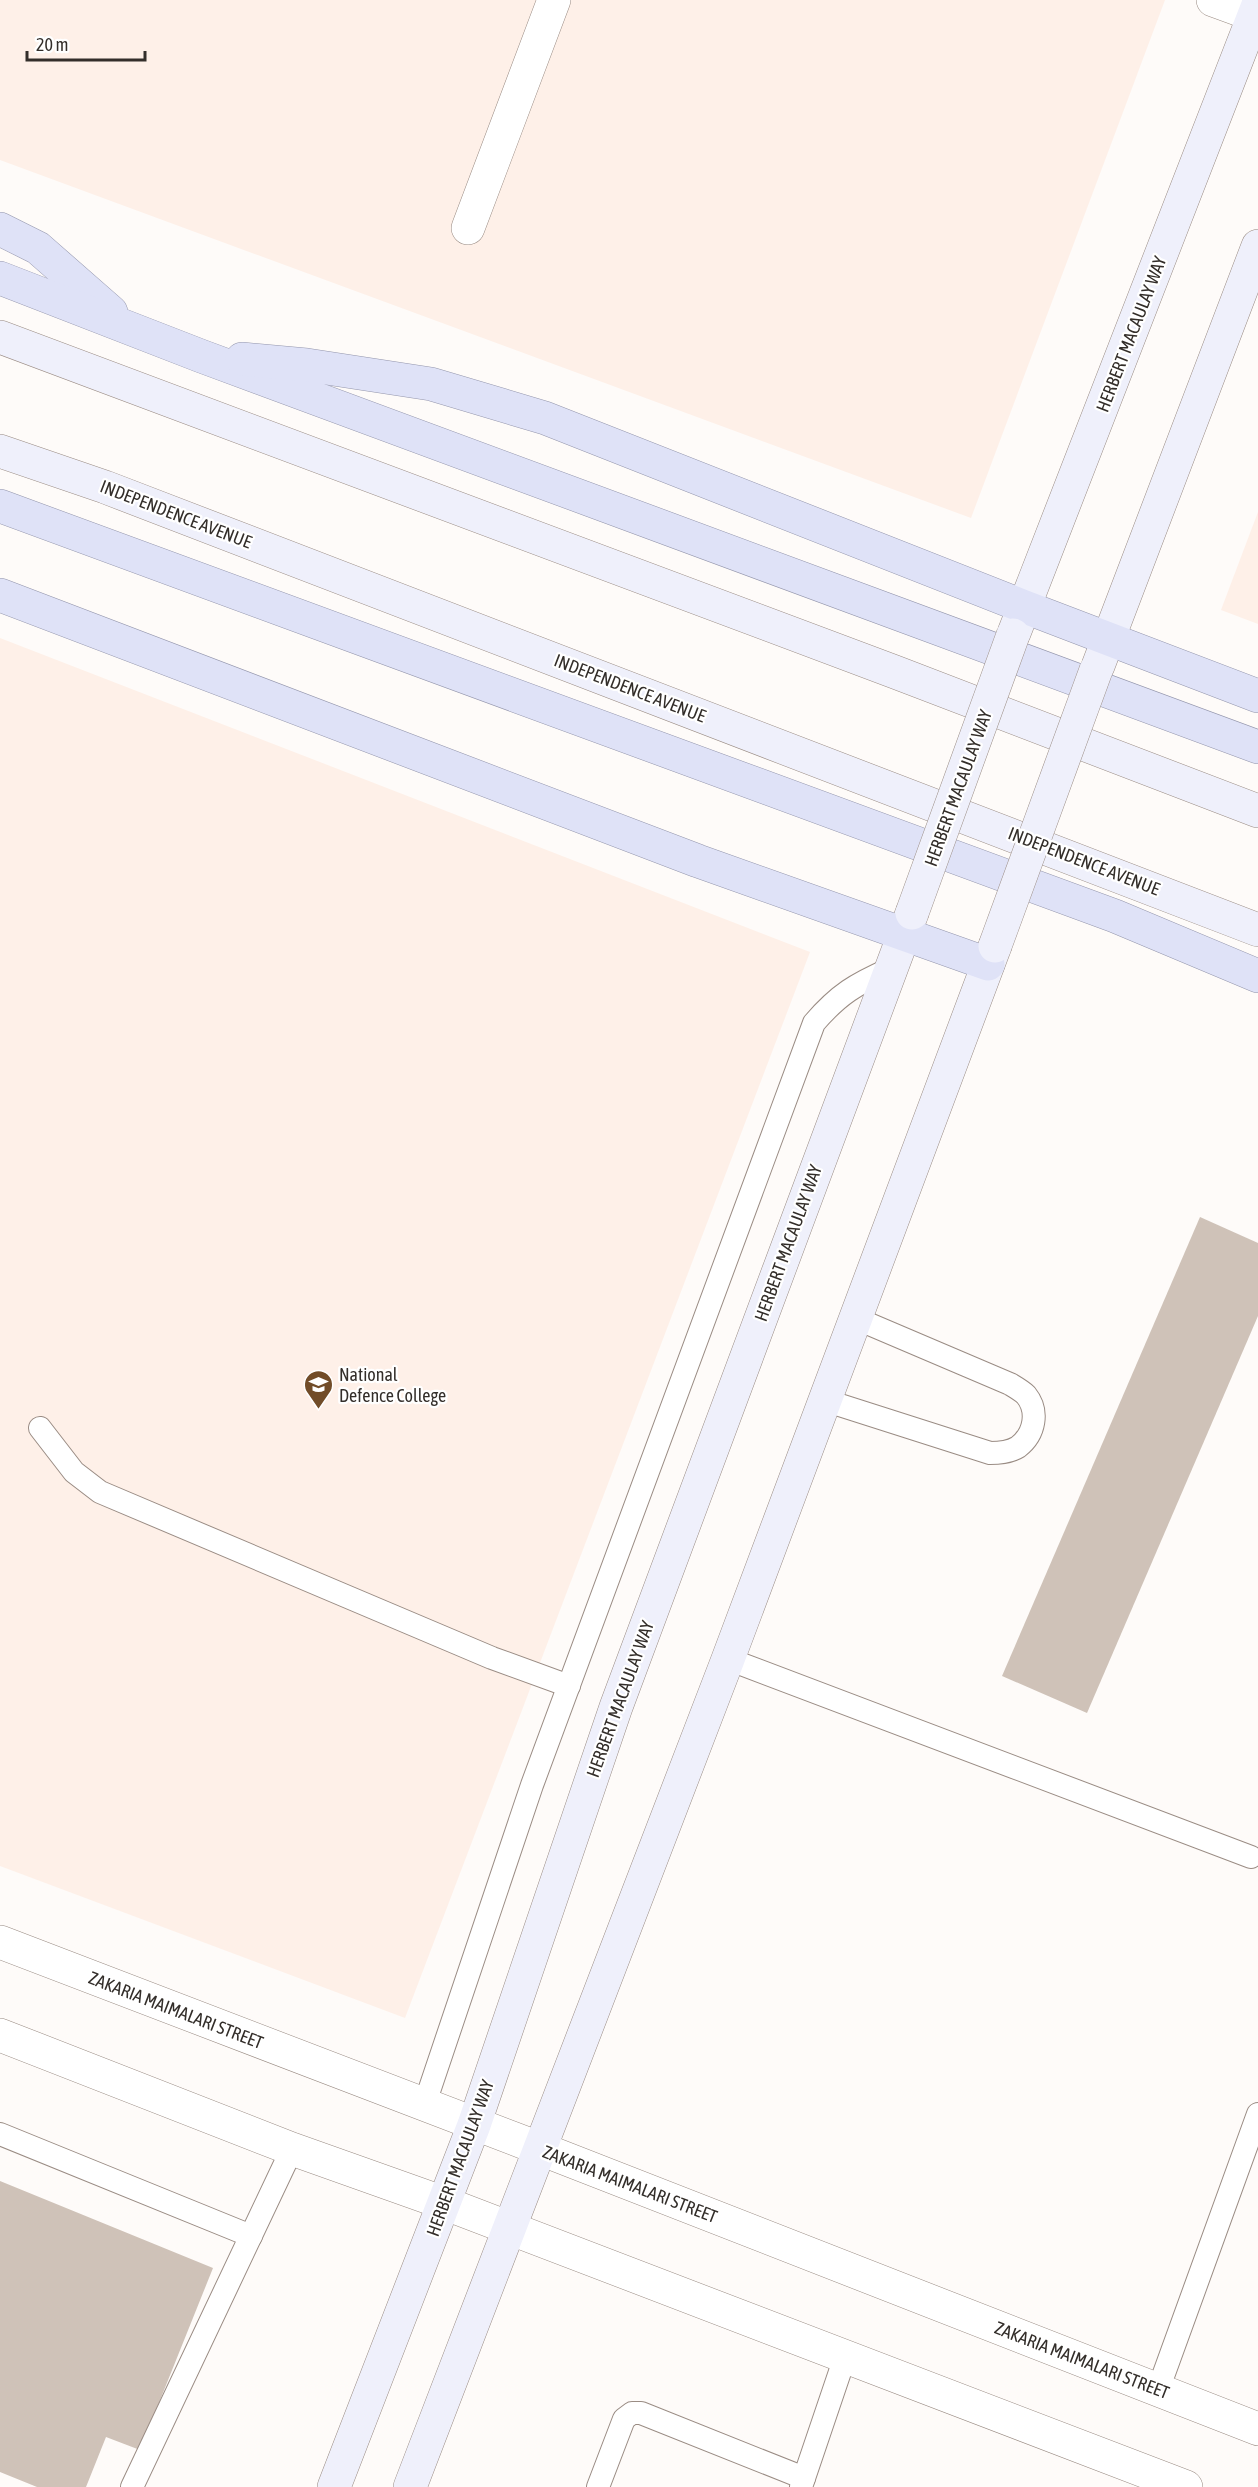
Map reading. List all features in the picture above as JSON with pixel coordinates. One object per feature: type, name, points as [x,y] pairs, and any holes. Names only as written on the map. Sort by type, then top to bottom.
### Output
[{"type":"main road","name":"HERBERT MACAULAY WAY","points":[[334,2487],[474,2125],[616,1707],[1019,621],[1256,10]]},
{"type":"main road","points":[[0,229],[38,248],[128,327]]},
{"type":"main road","points":[[410,2487],[728,1659],[1096,670],[1258,246]]},
{"type":"main road","points":[[0,278],[201,356],[1258,747]]},
{"type":"main road","points":[[0,337],[895,672],[1258,811]]},
{"type":"main road","points":[[201,356],[307,364],[431,384],[544,418],[1019,621],[1109,639],[1258,696]]},
{"type":"main road","name":"INDEPENDENCE AVENUE","points":[[0,452],[116,491],[1258,930]]},
{"type":"main road","points":[[0,506],[1115,916],[1258,976]]},
{"type":"main road","points":[[0,595],[698,861],[908,924],[991,955]]},
{"type":"street","points":[[468,228],[554,0]]},
{"type":"street","points":[[1213,0],[1256,10]]},
{"type":"street","name":"ZAKARIA MAIMALARI STREET","points":[[0,1942],[541,2149],[1258,2428]]},
{"type":"street","points":[[0,2035],[292,2149],[444,2203],[1186,2487]]},
{"type":"lane","points":[[424,2106],[532,1785],[814,1023],[830,1005],[855,985],[890,969]]},
{"type":"lane","points":[[824,1400],[990,1453],[1005,1452],[1018,1447],[1032,1430],[1035,1414],[1026,1395],[1010,1384],[855,1318]]},
{"type":"lane","points":[[40,1428],[74,1472],[100,1492],[481,1653],[569,1686]]},
{"type":"lane","points":[[728,1659],[1251,1857]]},
{"type":"lane","points":[[1158,2390],[1258,2114]]},
{"type":"lane","points":[[0,2134],[251,2236]]},
{"type":"lane","points":[[132,2487],[292,2149]]},
{"type":"lane","points":[[598,2487],[624,2419],[633,2413],[641,2413],[802,2482],[845,2356]]},
{"type":"shaded area","points":[[0,0],[1165,0],[971,518],[0,160]]},
{"type":"shaded area","points":[[1258,512],[1258,624],[1221,610]]},
{"type":"shaded area","name":"National Defence College","points":[[0,638],[810,952],[405,2018],[0,1866]]},
{"type":"building","points":[[1200,1217],[1258,1243],[1258,1316],[1087,1713],[1002,1676]]},
{"type":"building","points":[[0,2181],[213,2268],[140,2450],[106,2437],[86,2487],[37,2487],[0,2472]]},
{"type":"place","name":"National Defence College","points":[[318,1410]]}]
